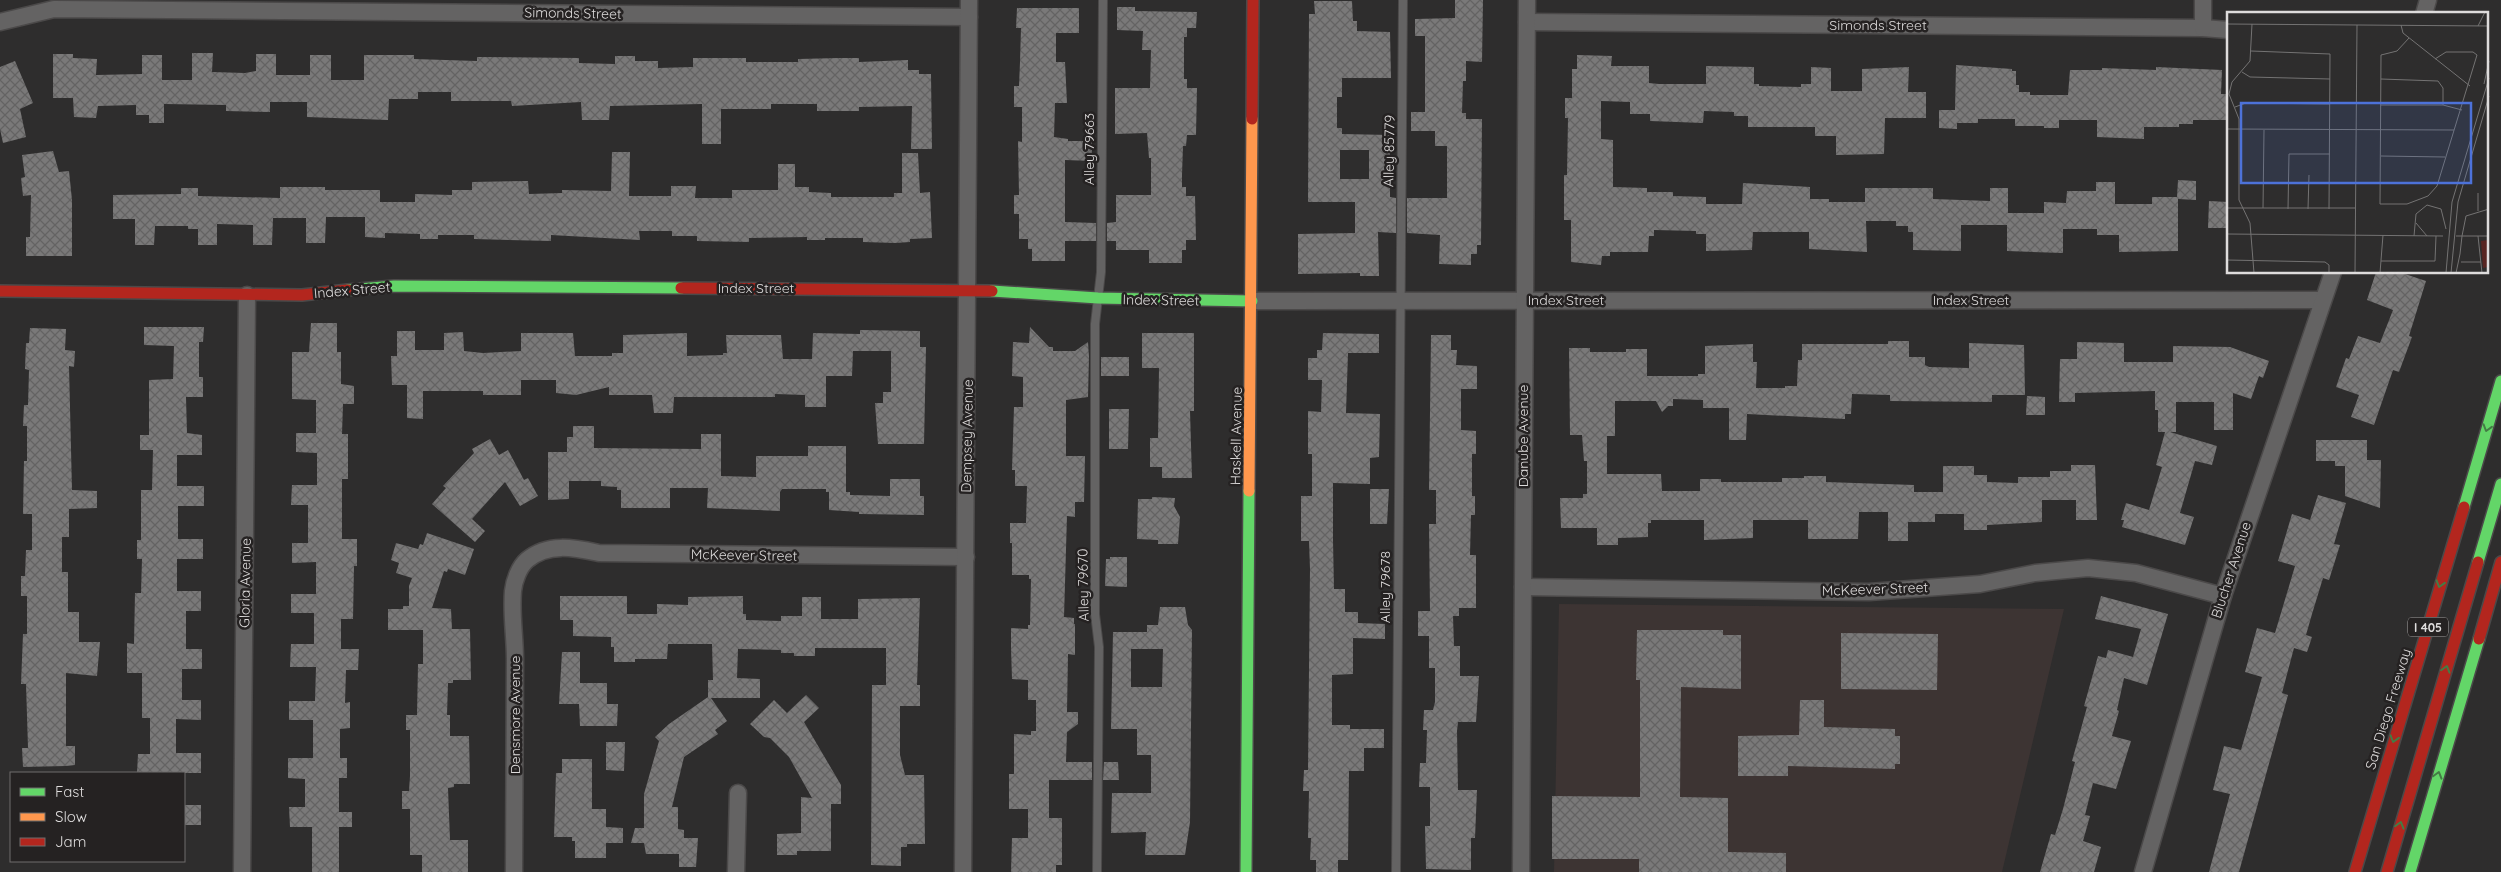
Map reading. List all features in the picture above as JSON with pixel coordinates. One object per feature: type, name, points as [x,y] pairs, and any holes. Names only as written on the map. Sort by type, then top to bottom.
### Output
[{"type":"main road","name":"Haskell Avenue","points":[[1246,872],[1253,0]]},
{"type":"main road","name":"Index Street","points":[[0,291],[302,295],[394,286],[968,289],[1098,298],[1252,301]]},
{"type":"main road","name":"San Diego Freeway","points":[[2355,872],[2501,381]]},
{"type":"main road","points":[[2387,872],[2501,484]]},
{"type":"main road","points":[[2410,872],[2501,562]]},
{"type":"main road","points":[[2375,872],[2382,845]]},
{"type":"street","name":"Dempsey Avenue","points":[[963,872],[969,0]]},
{"type":"street","name":"Danube Avenue","points":[[1521,872],[1527,0]]},
{"type":"street","points":[[2203,0],[2203,28]]},
{"type":"street","name":"Simonds Street","points":[[0,22],[54,9],[969,16]]},
{"type":"street","name":"Simonds Street","points":[[1527,22],[2203,28],[2227,30]]},
{"type":"street","name":"Blucher Avenue","points":[[2144,872],[2222,596],[2332,274]]},
{"type":"street","name":"Gloria Avenue","points":[[242,872],[247,295]]},
{"type":"street","name":"Index Street","points":[[1252,301],[2323,300]]},
{"type":"street","name":"McKeever Street","points":[[526,561],[541,552],[555,548],[575,548],[599,553],[966,557]]},
{"type":"street","name":"Densmore Avenue","points":[[514,872],[516,632],[513,589],[516,576],[526,561]]},
{"type":"street","name":"McKeever Street","points":[[1523,587],[1869,592],[1980,584],[2035,574],[2088,568],[2136,573],[2222,596]]},
{"type":"street","points":[[736,872],[738,793]]},
{"type":"lane","name":"Alley 79663","points":[[1098,298],[1101,272],[1103,0]]},
{"type":"lane","name":"Alley 85779","points":[[1400,301],[1403,0]]},
{"type":"lane","name":"Alley 79670","points":[[1097,872],[1099,647],[1094,605],[1095,324],[1098,298]]},
{"type":"lane","name":"Alley 79678","points":[[1396,872],[1400,301]]},
{"type":"shaded area","points":[[1559,604],[2064,609],[2002,872],[1554,872]]},
{"type":"building","points":[[1455,0],[1483,0],[1482,62],[1466,61],[1466,81],[1463,81],[1462,113],[1466,113],[1466,119],[1482,119],[1481,245],[1477,245],[1477,254],[1471,254],[1471,265],[1439,264],[1440,235],[1407,233],[1407,198],[1447,198],[1447,146],[1435,146],[1435,131],[1411,131],[1411,112],[1425,112],[1425,36],[1415,36],[1415,19],[1455,18]]},
{"type":"building","points":[[1314,1],[1352,1],[1353,21],[1357,21],[1357,31],[1390,32],[1391,78],[1342,78],[1342,97],[1337,97],[1337,128],[1342,128],[1342,134],[1390,135],[1390,197],[1396,198],[1396,233],[1378,232],[1379,276],[1360,276],[1360,273],[1298,274],[1298,234],[1355,233],[1355,202],[1308,202],[1309,14],[1315,14]],"holes":[[[1340,150],[1369,150],[1369,179],[1340,179]]]},
{"type":"building","points":[[1117,7],[1135,7],[1135,11],[1197,12],[1196,28],[1187,28],[1187,37],[1184,37],[1184,79],[1187,79],[1187,88],[1197,88],[1196,135],[1187,135],[1186,146],[1183,146],[1182,175],[1182,187],[1186,187],[1186,196],[1195,196],[1196,240],[1186,240],[1186,250],[1182,250],[1182,263],[1149,263],[1149,250],[1116,250],[1116,241],[1107,241],[1107,223],[1116,222],[1116,195],[1151,195],[1151,158],[1149,158],[1147,133],[1115,134],[1115,88],[1150,88],[1151,50],[1142,50],[1143,31],[1117,30]]},
{"type":"building","points":[[1017,8],[1079,8],[1079,33],[1056,33],[1056,62],[1065,62],[1067,103],[1055,103],[1054,137],[1068,139],[1068,141],[1092,141],[1092,161],[1065,160],[1065,222],[1096,223],[1096,241],[1065,241],[1065,261],[1032,261],[1032,249],[1028,249],[1028,239],[1019,239],[1019,214],[1014,214],[1014,195],[1019,195],[1018,141],[1022,142],[1022,107],[1014,107],[1014,86],[1019,86],[1020,62],[1021,28],[1016,28]]},
{"type":"building","points":[[192,53],[213,53],[212,72],[245,73],[256,71],[256,54],[276,54],[276,75],[310,75],[310,55],[331,55],[331,80],[364,80],[364,55],[414,55],[414,59],[477,61],[477,57],[579,58],[579,63],[615,64],[615,56],[635,56],[635,61],[658,61],[658,68],[693,67],[693,58],[746,58],[746,62],[798,62],[798,59],[838,58],[859,58],[859,62],[908,60],[908,70],[919,70],[919,74],[931,74],[932,149],[911,149],[912,106],[859,107],[859,111],[817,111],[817,104],[771,104],[771,109],[721,109],[721,144],[702,144],[702,104],[610,106],[609,120],[582,120],[581,102],[512,106],[511,101],[451,101],[451,92],[418,92],[418,99],[389,99],[388,120],[307,117],[307,102],[270,102],[270,112],[226,111],[226,105],[164,104],[164,123],[149,123],[149,115],[136,115],[136,105],[98,106],[96,118],[74,117],[73,98],[53,98],[53,54],[73,54],[73,58],[97,59],[96,75],[142,74],[142,55],[162,55],[162,80],[192,80]]},
{"type":"building","points":[[1577,55],[1612,56],[1611,66],[1649,66],[1649,83],[1659,84],[1706,84],[1706,66],[1754,67],[1754,84],[1759,84],[1759,86],[1801,87],[1801,84],[1811,84],[1811,67],[1831,68],[1831,91],[1862,91],[1862,69],[1909,67],[1908,92],[1926,92],[1926,118],[1885,118],[1884,154],[1836,155],[1836,136],[1815,136],[1815,127],[1748,127],[1748,116],[1734,116],[1734,112],[1704,111],[1703,123],[1650,121],[1650,114],[1630,114],[1630,102],[1601,101],[1601,139],[1613,140],[1613,187],[1647,188],[1647,192],[1673,192],[1673,196],[1706,197],[1706,204],[1742,204],[1743,183],[1810,187],[1810,199],[1829,199],[1829,202],[1865,202],[1865,188],[1933,188],[1933,199],[1990,201],[1990,188],[2008,188],[2008,213],[2044,213],[2044,202],[2066,203],[2067,191],[2096,191],[2096,182],[2115,182],[2115,204],[2152,204],[2152,197],[2177,197],[2178,180],[2196,181],[2196,200],[2178,199],[2178,251],[2119,252],[2119,235],[2097,235],[2097,229],[2063,229],[2063,253],[2007,251],[2007,225],[1961,225],[1961,251],[1913,250],[1913,232],[1908,232],[1908,226],[1896,226],[1896,221],[1866,221],[1867,252],[1809,249],[1809,232],[1753,232],[1752,250],[1706,251],[1706,234],[1696,234],[1696,231],[1654,230],[1654,236],[1649,236],[1648,252],[1610,252],[1610,256],[1602,256],[1601,265],[1571,262],[1571,220],[1564,220],[1564,175],[1567,175],[1568,118],[1565,118],[1565,98],[1572,98],[1572,69],[1577,69]]},
{"type":"building","points":[[15,61],[33,103],[20,109],[26,137],[3,143],[0,129],[0,67]]},
{"type":"building","points":[[1956,65],[2012,69],[2012,71],[2016,71],[2016,85],[2019,85],[2019,92],[2030,92],[2030,95],[2068,95],[2070,70],[2102,70],[2102,68],[2156,70],[2156,67],[2222,70],[2221,94],[2227,94],[2227,120],[2193,120],[2193,124],[2179,124],[2179,127],[2144,127],[2144,139],[2097,137],[2097,120],[2059,120],[2059,128],[2044,128],[2044,126],[2015,126],[2015,119],[1978,119],[1978,123],[1957,123],[1957,129],[1939,128],[1939,110],[1955,110]]},
{"type":"building","points":[[53,151],[59,172],[69,171],[72,200],[72,256],[26,256],[26,237],[30,237],[31,195],[23,196],[21,178],[25,177],[22,155]]},
{"type":"building","points":[[612,152],[630,152],[629,196],[671,196],[671,186],[696,186],[695,198],[732,198],[732,190],[778,190],[778,164],[795,164],[795,187],[809,187],[809,192],[831,193],[831,197],[894,197],[894,193],[902,193],[902,153],[918,153],[920,193],[930,192],[932,238],[910,239],[910,242],[895,243],[863,242],[863,238],[807,240],[807,237],[749,238],[749,242],[697,241],[697,236],[672,236],[672,231],[639,231],[640,240],[551,235],[551,241],[474,239],[474,235],[438,235],[438,239],[420,239],[420,234],[385,233],[385,238],[365,237],[365,217],[326,217],[325,243],[306,243],[306,218],[273,218],[272,245],[253,245],[253,225],[217,224],[217,245],[198,245],[198,229],[188,229],[188,226],[155,226],[154,245],[135,245],[135,219],[113,219],[113,195],[181,194],[181,188],[198,188],[198,196],[280,198],[280,187],[325,187],[325,190],[380,190],[380,202],[415,202],[415,194],[452,195],[452,190],[472,190],[472,182],[528,181],[529,194],[562,193],[562,190],[611,191]]},
{"type":"building","points":[[2209,201],[2227,202],[2227,228],[2208,228]]},
{"type":"building","points":[[2375,274],[2405,274],[2426,281],[2409,336],[2412,337],[2399,372],[2393,370],[2374,425],[2351,417],[2359,395],[2336,387],[2346,358],[2349,359],[2358,336],[2380,343],[2393,310],[2367,300]]},
{"type":"building","points":[[311,323],[337,323],[337,352],[341,352],[341,384],[354,386],[354,404],[343,404],[342,434],[348,434],[348,479],[342,479],[342,539],[357,539],[357,566],[354,566],[353,619],[341,619],[341,649],[359,649],[358,670],[346,670],[345,703],[350,702],[350,728],[340,729],[340,758],[347,758],[347,778],[339,778],[339,812],[352,812],[352,827],[339,827],[339,872],[312,872],[312,827],[290,827],[289,807],[305,807],[305,779],[288,778],[288,758],[313,758],[313,720],[289,720],[289,701],[315,701],[316,667],[290,667],[291,644],[314,644],[314,613],[291,613],[291,594],[316,594],[316,562],[292,563],[292,543],[308,543],[308,505],[291,505],[292,485],[317,485],[317,453],[296,452],[296,433],[316,433],[316,400],[292,399],[292,352],[309,352]]},
{"type":"building","points":[[144,327],[204,327],[203,342],[199,342],[199,377],[203,377],[203,397],[186,397],[187,433],[202,435],[202,455],[177,455],[177,486],[204,486],[204,506],[178,506],[178,539],[203,539],[203,559],[177,559],[177,591],[201,591],[201,611],[186,611],[186,649],[202,649],[202,669],[182,669],[182,700],[201,700],[201,720],[176,719],[176,753],[201,753],[201,773],[137,772],[138,754],[150,754],[150,718],[142,718],[142,673],[127,673],[127,643],[134,644],[135,593],[141,593],[142,559],[137,559],[137,540],[141,540],[141,490],[152,490],[153,450],[140,450],[140,435],[149,435],[149,380],[173,379],[174,346],[144,345]]},
{"type":"building","points":[[1030,327],[1049,347],[1053,347],[1053,351],[1075,351],[1088,342],[1089,357],[1088,397],[1066,400],[1066,456],[1085,456],[1084,502],[1075,502],[1075,517],[1067,516],[1064,617],[1074,618],[1075,624],[1075,655],[1068,654],[1067,712],[1078,712],[1078,724],[1067,732],[1066,762],[1092,762],[1092,780],[1049,780],[1049,818],[1062,818],[1062,865],[1056,865],[1056,872],[1011,872],[1012,838],[1028,838],[1028,809],[1009,809],[1009,774],[1014,774],[1014,734],[1031,735],[1031,731],[1036,731],[1036,700],[1028,700],[1028,680],[1012,679],[1011,648],[1011,628],[1028,629],[1028,625],[1030,625],[1031,579],[1029,579],[1029,575],[1012,575],[1010,523],[1026,523],[1027,486],[1015,486],[1015,470],[1012,470],[1014,407],[1023,407],[1023,377],[1012,376],[1013,342],[1029,343]]},
{"type":"building","points":[[30,328],[66,329],[65,350],[75,351],[74,367],[69,366],[72,490],[97,491],[97,508],[69,509],[69,537],[62,537],[62,572],[68,572],[68,612],[79,612],[79,642],[100,642],[97,676],[66,673],[66,746],[75,746],[75,765],[66,766],[23,767],[22,748],[28,748],[26,684],[21,684],[23,634],[27,634],[27,596],[21,596],[21,576],[25,576],[26,550],[32,550],[32,514],[23,514],[24,461],[27,461],[27,426],[23,426],[24,405],[28,405],[29,370],[25,369],[26,343],[29,343]]},
{"type":"building","points":[[860,330],[920,331],[920,347],[926,347],[924,444],[878,444],[875,403],[883,403],[883,392],[891,392],[891,351],[853,351],[852,376],[826,376],[826,407],[805,407],[805,395],[775,394],[775,397],[674,397],[673,413],[654,413],[652,395],[609,395],[609,387],[576,395],[556,393],[556,380],[521,380],[521,395],[483,395],[483,391],[423,391],[423,419],[407,418],[407,385],[392,385],[391,356],[397,356],[397,331],[415,331],[415,350],[444,350],[444,333],[463,332],[464,351],[483,353],[521,351],[521,333],[573,333],[575,356],[612,356],[612,353],[623,353],[623,335],[687,333],[687,356],[723,355],[723,353],[727,353],[726,335],[781,335],[783,359],[812,359],[813,333],[860,334]]},
{"type":"building","points":[[1142,333],[1194,333],[1194,411],[1190,411],[1192,478],[1162,478],[1162,467],[1150,467],[1150,438],[1158,438],[1159,368],[1142,368]]},
{"type":"building","points":[[1323,333],[1379,334],[1379,353],[1348,353],[1346,413],[1380,414],[1379,457],[1370,458],[1370,484],[1333,483],[1333,540],[1334,589],[1345,589],[1345,612],[1358,612],[1358,623],[1385,624],[1385,639],[1353,638],[1353,674],[1332,675],[1332,725],[1350,725],[1350,729],[1384,729],[1384,748],[1364,748],[1364,771],[1349,771],[1348,860],[1338,860],[1338,872],[1316,872],[1316,860],[1310,860],[1311,838],[1308,838],[1309,791],[1303,791],[1304,770],[1308,770],[1310,569],[1309,541],[1301,541],[1301,496],[1312,496],[1312,454],[1308,454],[1308,411],[1321,412],[1322,380],[1308,380],[1308,358],[1317,358],[1317,350],[1322,350]]},
{"type":"building","points":[[1431,335],[1451,335],[1451,350],[1457,350],[1456,365],[1477,366],[1477,389],[1461,389],[1461,430],[1476,431],[1476,454],[1472,454],[1472,496],[1475,496],[1475,515],[1471,515],[1470,555],[1476,555],[1476,608],[1459,608],[1459,616],[1453,616],[1454,646],[1460,646],[1460,676],[1479,676],[1476,722],[1458,722],[1457,731],[1458,790],[1477,790],[1475,838],[1471,838],[1471,870],[1426,869],[1425,826],[1430,826],[1430,787],[1419,787],[1420,763],[1426,763],[1427,730],[1423,730],[1424,710],[1433,710],[1435,702],[1435,668],[1429,668],[1429,636],[1418,636],[1418,611],[1430,611],[1429,524],[1436,524],[1436,490],[1429,490]]},
{"type":"building","points":[[1888,341],[1909,341],[1909,357],[1925,357],[1925,365],[1929,367],[1969,368],[1969,343],[2024,345],[2025,395],[1992,395],[1992,402],[1890,401],[1890,395],[1852,394],[1851,414],[1845,414],[1845,419],[1747,414],[1746,440],[1729,440],[1729,408],[1703,408],[1703,400],[1673,399],[1673,406],[1668,406],[1662,412],[1656,401],[1615,401],[1615,436],[1607,436],[1607,474],[1661,474],[1662,491],[1700,491],[1700,479],[1721,479],[1721,482],[1782,482],[1782,478],[1826,476],[1826,482],[1914,485],[1914,492],[1943,492],[1943,466],[1974,466],[1974,475],[1987,475],[1987,482],[2018,483],[2018,477],[2050,477],[2050,471],[2071,471],[2071,465],[2095,465],[2097,520],[2076,520],[2076,500],[2042,500],[2042,522],[1987,525],[1987,530],[1964,530],[1964,514],[1935,514],[1935,522],[1908,522],[1908,541],[1888,541],[1888,512],[1859,512],[1858,539],[1808,539],[1808,520],[1753,520],[1753,538],[1704,540],[1704,520],[1651,520],[1651,523],[1648,523],[1648,537],[1618,538],[1618,545],[1597,545],[1597,528],[1561,528],[1560,498],[1583,498],[1583,494],[1587,494],[1587,461],[1584,461],[1582,435],[1570,435],[1569,348],[1590,348],[1590,352],[1626,352],[1626,349],[1647,349],[1647,376],[1698,376],[1698,374],[1705,374],[1705,346],[1753,344],[1753,362],[1757,362],[1756,388],[1785,388],[1785,386],[1797,386],[1798,360],[1802,360],[1802,344],[1888,344]]},
{"type":"building","points":[[2077,342],[2124,343],[2124,362],[2173,362],[2173,346],[2230,347],[2269,361],[2263,378],[2259,376],[2251,399],[2233,393],[2233,430],[2214,430],[2214,402],[2176,402],[2176,432],[2170,432],[2217,446],[2212,465],[2195,461],[2180,513],[2194,517],[2185,545],[2122,527],[2124,520],[2121,520],[2126,503],[2149,510],[2162,467],[2156,465],[2165,432],[2158,432],[2158,410],[2155,410],[2155,391],[2075,393],[2075,402],[2059,402],[2060,359],[2077,359]]},
{"type":"building","points":[[1101,357],[1129,357],[1129,376],[1101,376]]},
{"type":"building","points":[[2027,396],[2045,397],[2045,415],[2026,415]]},
{"type":"building","points":[[1109,409],[1129,409],[1128,449],[1109,449]]},
{"type":"building","points":[[573,426],[594,426],[594,448],[701,449],[701,434],[721,434],[721,476],[756,477],[756,456],[808,456],[808,446],[846,446],[846,492],[850,492],[850,495],[890,496],[890,479],[920,479],[920,496],[924,496],[924,515],[859,514],[859,512],[829,510],[829,492],[826,492],[826,489],[782,489],[780,492],[780,511],[707,508],[708,488],[670,488],[670,508],[621,508],[621,490],[617,490],[617,487],[601,486],[601,481],[569,481],[569,499],[548,500],[548,452],[567,452],[567,437],[573,437]]},
{"type":"building","points":[[490,439],[499,455],[508,450],[524,480],[528,478],[538,496],[520,506],[505,482],[472,519],[485,531],[475,542],[432,504],[446,488],[443,486],[474,453],[472,449]]},
{"type":"building","points":[[2316,440],[2367,440],[2367,460],[2381,460],[2380,508],[2345,496],[2345,466],[2335,466],[2335,461],[2316,461]]},
{"type":"building","points":[[1370,489],[1389,489],[1387,524],[1370,524]]},
{"type":"building","points":[[2318,495],[2346,503],[2334,544],[2340,545],[2329,580],[2323,578],[2306,635],[2312,637],[2307,652],[2294,648],[2282,693],[2288,695],[2239,872],[2209,872],[2230,794],[2213,790],[2224,746],[2241,750],[2262,677],[2245,672],[2257,628],[2275,633],[2295,566],[2278,561],[2292,514],[2310,520]]},
{"type":"building","points":[[1152,497],[1175,498],[1174,506],[1180,517],[1178,544],[1158,544],[1158,540],[1137,539],[1138,499],[1152,499]]},
{"type":"building","points":[[427,533],[474,549],[465,575],[448,569],[447,572],[444,571],[432,608],[451,609],[452,629],[470,629],[471,680],[453,680],[453,683],[448,683],[447,715],[450,715],[450,736],[469,736],[470,784],[454,784],[454,787],[448,788],[450,840],[468,840],[468,872],[422,872],[422,855],[410,855],[410,809],[402,809],[402,791],[409,791],[410,776],[410,730],[406,730],[406,715],[417,715],[418,664],[423,664],[423,630],[388,630],[388,609],[403,609],[403,606],[409,606],[409,586],[412,578],[396,573],[399,563],[391,560],[396,543],[418,549],[420,544],[423,545]]},
{"type":"building","points":[[1110,557],[1127,557],[1127,587],[1105,586],[1106,559],[1110,559]]},
{"type":"building","points":[[560,596],[627,596],[627,614],[657,614],[657,604],[688,605],[688,597],[743,596],[743,614],[746,614],[746,620],[781,621],[781,616],[802,616],[802,597],[821,597],[821,619],[858,619],[858,599],[920,598],[917,685],[920,685],[920,706],[900,706],[900,755],[905,775],[924,775],[925,844],[907,844],[907,847],[901,847],[901,866],[871,865],[872,685],[886,685],[886,648],[815,648],[815,656],[794,656],[794,653],[781,653],[781,650],[738,649],[737,678],[760,679],[760,698],[711,698],[727,721],[715,730],[718,734],[684,757],[672,807],[678,807],[678,829],[684,830],[684,838],[698,838],[696,867],[679,867],[679,854],[646,854],[644,843],[631,843],[635,828],[644,828],[644,794],[659,741],[655,737],[669,724],[708,697],[708,680],[713,680],[712,644],[668,644],[667,659],[635,659],[635,662],[614,662],[614,647],[611,647],[611,637],[573,636],[573,620],[560,620]]},
{"type":"building","points":[[2101,596],[2168,614],[2147,685],[2124,678],[2117,710],[2119,711],[2112,736],[2131,741],[2116,789],[2093,783],[2085,815],[2090,816],[2083,841],[2101,847],[2094,872],[2040,872],[2051,834],[2055,835],[2063,809],[2075,762],[2072,761],[2087,707],[2084,706],[2098,656],[2106,658],[2108,650],[2133,657],[2141,629],[2095,619]]},
{"type":"building","points":[[1160,607],[1185,607],[1188,625],[1192,630],[1190,822],[1185,855],[1145,855],[1146,832],[1111,833],[1112,793],[1151,793],[1151,755],[1137,755],[1137,729],[1111,729],[1113,632],[1147,632],[1147,625],[1158,625]],"holes":[[[1131,649],[1163,649],[1162,687],[1131,687]]]},
{"type":"building","points":[[1637,630],[1723,630],[1723,635],[1741,635],[1741,689],[1681,687],[1680,797],[1728,798],[1728,852],[1786,853],[1786,872],[1639,872],[1639,859],[1552,859],[1552,796],[1640,797],[1640,680],[1636,680]]},
{"type":"building","points":[[1841,633],[1938,634],[1937,690],[1841,689]]},
{"type":"building","points":[[562,652],[580,652],[580,683],[607,683],[607,704],[618,704],[617,726],[580,726],[579,704],[559,704]]},
{"type":"building","points":[[806,695],[819,708],[804,722],[841,785],[841,804],[831,804],[831,851],[797,851],[797,855],[777,855],[777,834],[801,833],[801,797],[812,798],[789,757],[770,738],[764,737],[750,724],[774,700],[787,713]]},
{"type":"building","points":[[1800,700],[1824,700],[1824,727],[1895,729],[1895,736],[1900,736],[1900,764],[1895,764],[1895,769],[1788,766],[1788,776],[1738,776],[1738,736],[1799,735]]},
{"type":"building","points":[[606,742],[625,742],[624,771],[606,770]]},
{"type":"building","points":[[562,759],[592,759],[592,809],[606,809],[606,827],[623,828],[623,843],[606,843],[606,858],[575,858],[575,841],[572,841],[572,837],[554,837],[556,773],[562,773]]},
{"type":"building","points":[[1104,762],[1118,762],[1119,780],[1103,780]]},
{"type":"building","points":[[185,805],[201,805],[201,825],[185,825]]},
{"type":"traffic: fast","points":[[348,290],[394,286],[681,288]]},
{"type":"traffic: fast","points":[[992,291],[1098,298],[1252,301]]},
{"type":"traffic: fast","points":[[2464,507],[2501,381]]},
{"type":"traffic: fast","points":[[2478,562],[2501,484]]},
{"type":"traffic: fast","points":[[1246,872],[1249,491]]},
{"type":"traffic: fast","points":[[2410,872],[2479,639]]},
{"type":"traffic: slow","points":[[1249,491],[1252,119]]},
{"type":"traffic: jam","points":[[1252,119],[1253,0]]},
{"type":"traffic: jam","points":[[681,288],[992,291]]},
{"type":"traffic: jam","points":[[0,291],[302,295],[348,290]]},
{"type":"traffic: jam","points":[[2355,872],[2464,507]]},
{"type":"traffic: jam","points":[[2387,872],[2478,562]]},
{"type":"traffic: jam","points":[[2479,639],[2501,562]]}]
